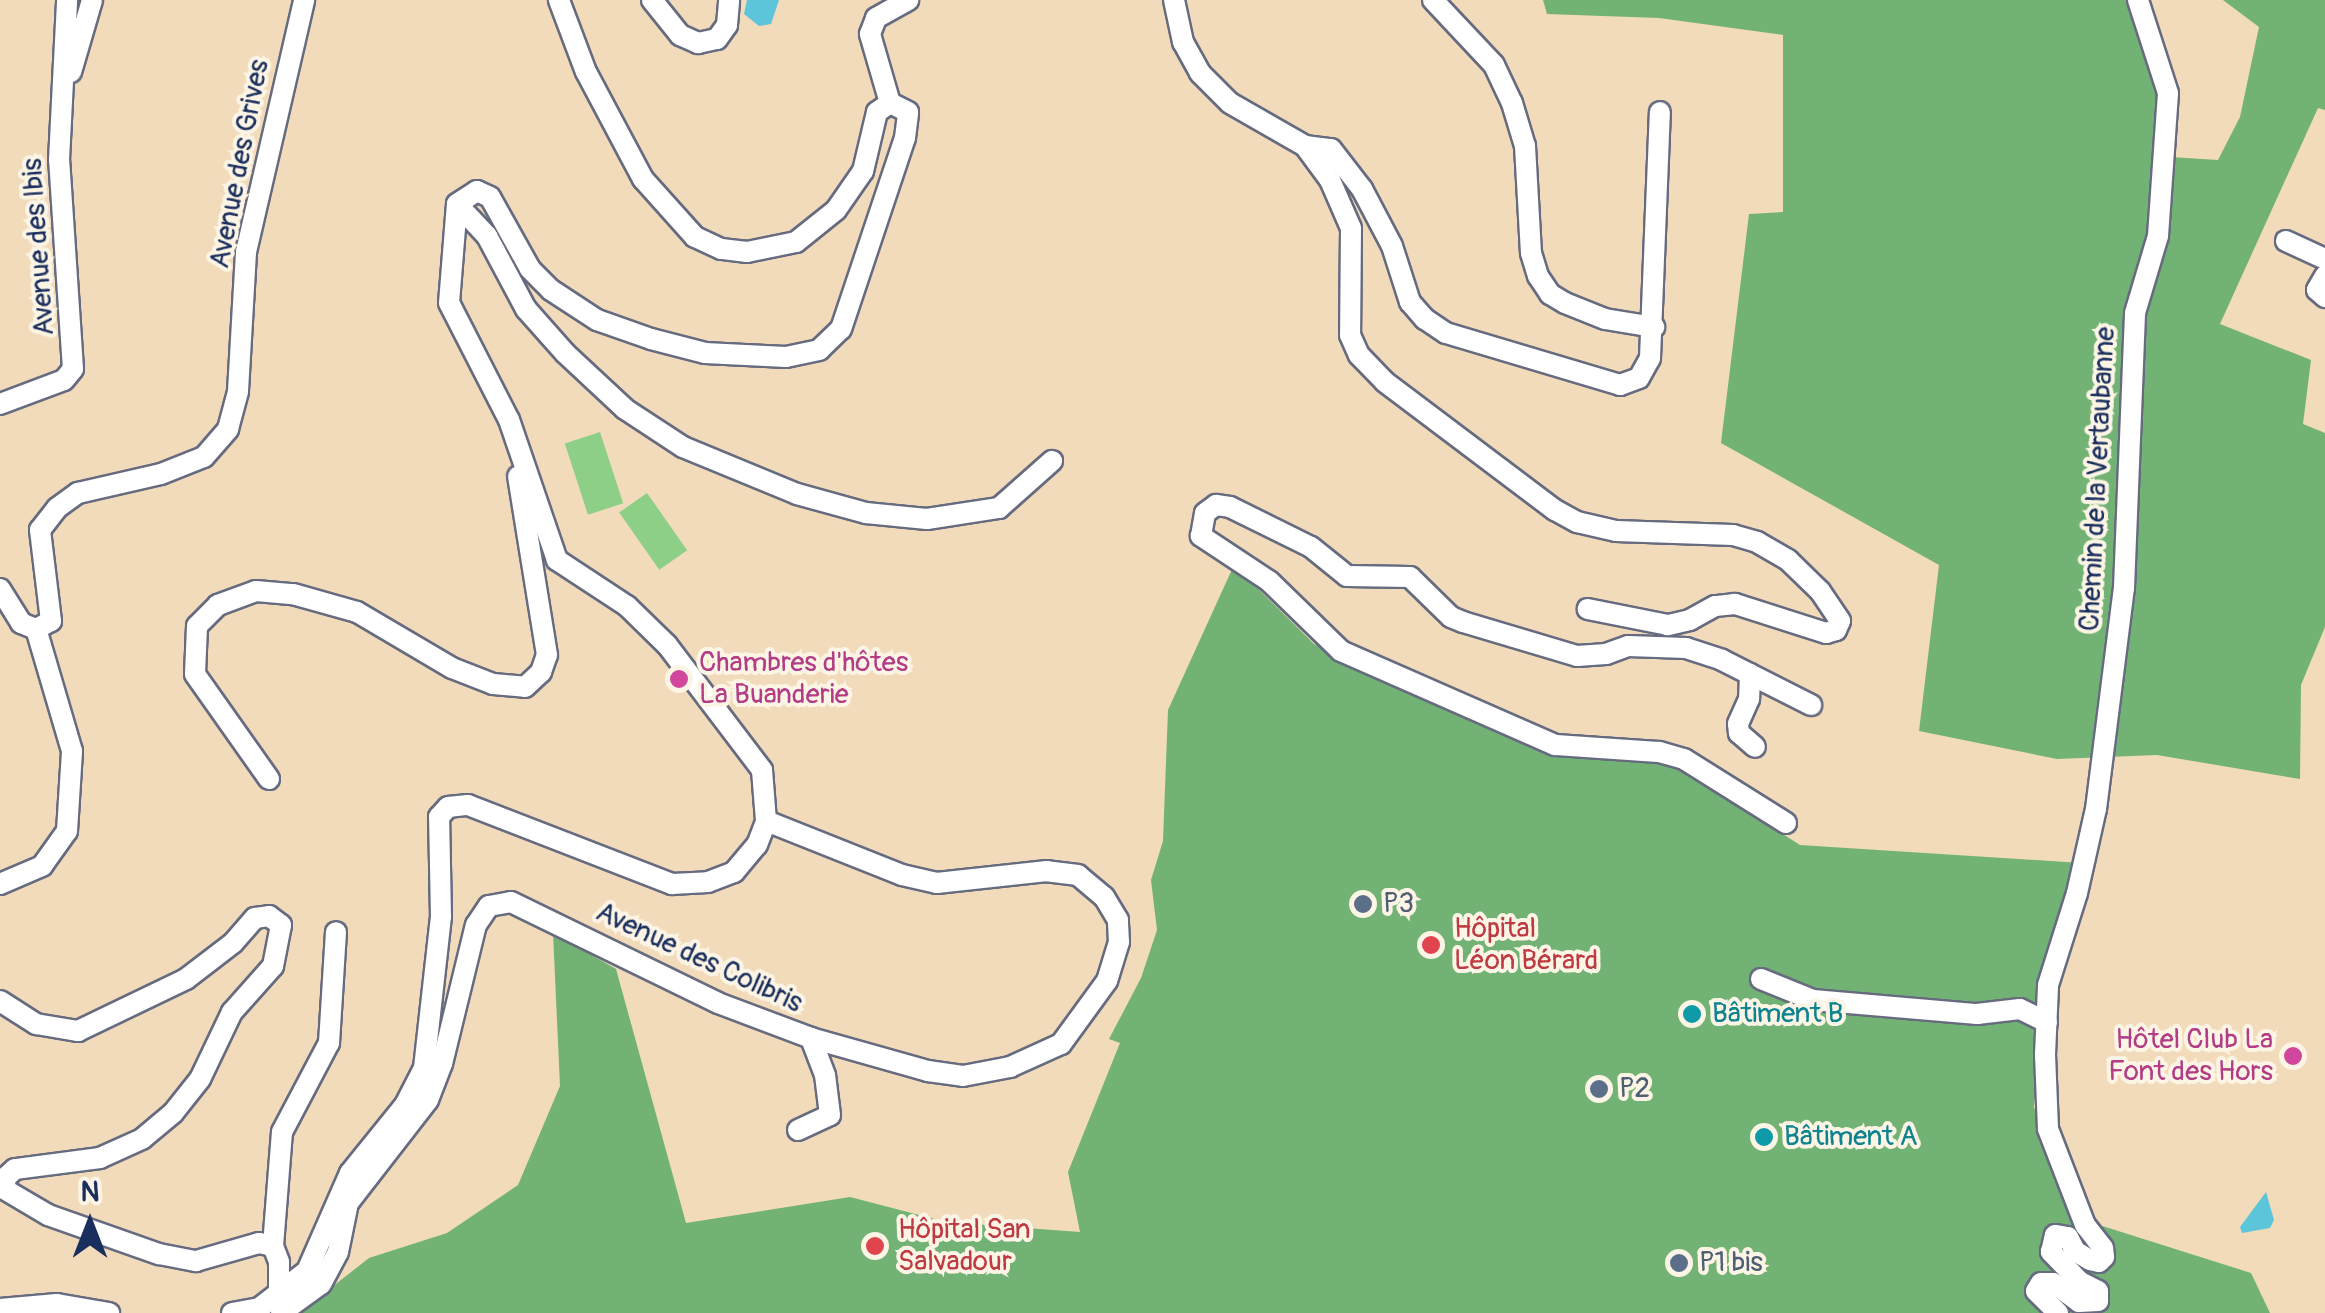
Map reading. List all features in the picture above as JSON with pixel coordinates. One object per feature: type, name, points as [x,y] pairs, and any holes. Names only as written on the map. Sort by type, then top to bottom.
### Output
[{"type":"street","points":[[62,98],[67,0]]},
{"type":"street","points":[[62,98],[92,0]]},
{"type":"street","name":"Avenue des Grives","points":[[36,630],[51,621],[40,530],[57,508],[78,493],[161,474],[204,456],[228,429],[238,391],[246,252],[304,0]]},
{"type":"street","points":[[559,0],[586,72],[643,179],[695,237],[721,250],[747,252],[796,242],[836,210],[863,171],[877,112],[890,103]]},
{"type":"street","points":[[652,0],[680,34],[698,43],[717,38],[727,25],[728,0]]},
{"type":"street","points":[[457,204],[477,191],[490,197],[530,269],[551,290],[598,320],[705,353],[786,357],[819,350],[841,329],[905,138],[908,112],[890,103],[870,34],[876,18],[908,0]]},
{"type":"street","points":[[1174,0],[1183,42],[1200,73],[1230,103],[1305,146],[1330,180],[1350,228],[1350,335],[1359,355],[1385,382],[1554,510],[1578,522],[1616,531],[1734,535],[1757,542],[1788,560],[1820,591],[1840,621],[1836,630],[1812,632],[1759,608],[1734,604],[1716,606],[1690,620],[1668,625],[1588,610]]},
{"type":"street","points":[[1433,0],[1494,65],[1512,103],[1525,146],[1532,254],[1538,276],[1550,294],[1606,319],[1654,328]]},
{"type":"street","name":"Chemin de la Vertaubanne","points":[[2058,1313],[2036,1290],[2041,1283],[2054,1284],[2079,1302],[2098,1301],[2098,1292],[2080,1282],[2052,1252],[2055,1235],[2068,1236],[2075,1251],[2090,1260],[2099,1262],[2104,1257],[2084,1226],[2048,1129],[2048,985],[2077,893],[2096,810],[2124,588],[2135,313],[2158,236],[2168,93],[2138,0]]},
{"type":"street","name":"Avenue des Ibis","points":[[0,404],[64,380],[73,369],[58,160],[62,98]]},
{"type":"street","points":[[1305,146],[1331,148],[1362,188],[1392,246],[1410,302],[1446,333],[1620,384],[1640,378],[1650,358],[1654,328],[1652,212],[1660,112]]},
{"type":"street","points":[[232,1313],[269,1307],[307,1271],[345,1202],[350,1174],[405,1104],[424,1068],[442,917],[439,817],[448,808],[468,804],[672,884],[708,882],[734,872],[758,846],[766,821],[762,770],[667,645],[628,606],[557,560],[510,420],[449,303],[457,204]]},
{"type":"street","points":[[457,204],[488,236],[526,309],[565,353],[625,409],[683,447],[797,494],[866,513],[927,519],[999,508],[1052,460]]},
{"type":"street","points":[[2286,241],[2325,258]]},
{"type":"street","points":[[2325,276],[2317,290],[2325,297]]},
{"type":"street","points":[[269,779],[194,674],[197,626],[218,605],[256,591],[293,594],[357,612],[452,668],[493,684],[525,688],[541,672],[546,655],[510,420]]},
{"type":"street","points":[[1786,823],[1684,759],[1659,752],[1555,744],[1341,651],[1280,590],[1201,536],[1205,512],[1216,505],[1230,507],[1312,547],[1347,576],[1410,576],[1450,616],[1555,651],[1576,656],[1606,654],[1628,646],[1686,648],[1811,705]]},
{"type":"street","points":[[0,588],[21,624],[36,630],[72,751],[67,831],[42,866],[0,884]]},
{"type":"street","points":[[1628,646],[1636,622]]},
{"type":"street","points":[[1750,674],[1749,699],[1738,724],[1739,733],[1755,748]]},
{"type":"street","name":"Avenue des Colibris","points":[[345,1202],[428,1100],[442,1064],[476,925],[489,906],[511,902],[718,1003],[811,1038],[928,1071],[963,1076],[1010,1067],[1061,1044],[1107,981],[1119,942],[1118,920],[1104,897],[1078,876],[1047,872],[937,883],[902,876],[766,821]]},
{"type":"street","points":[[0,1001],[36,1024],[78,1031],[186,978],[233,943],[254,918],[270,916],[281,925],[273,966],[232,1012],[200,1079],[173,1114],[142,1139],[100,1158],[14,1169],[6,1177],[4,1189],[48,1215],[160,1254],[196,1261],[258,1242],[273,1246]]},
{"type":"street","points":[[269,1307],[280,1262],[273,1246],[282,1132],[329,1044],[336,932]]},
{"type":"street","points":[[1761,979],[1813,1000],[1977,1014],[2020,1009],[2047,1022]]},
{"type":"street","points":[[798,1130],[830,1115],[825,1075],[811,1038]]},
{"type":"street","points":[[0,1309],[57,1304],[109,1313]]},
{"type":"green space","points":[[1543,0],[2130,0],[2158,95],[2155,156],[2218,160],[2240,117],[2259,27],[2223,0],[2325,0],[2325,110],[2318,108],[2220,324],[2311,360],[2303,424],[2325,433],[2325,627],[2301,685],[2300,779],[2157,755],[2057,759],[1919,731],[1939,565],[1721,443],[1749,214],[1783,212],[1783,35],[1659,18],[1547,14]]},
{"type":"green space","points":[[600,432],[623,503],[588,515],[565,443]]},
{"type":"green space","points":[[647,493],[687,550],[659,570],[619,513]]},
{"type":"green space","name":"Hôpital Léon Bérard","points":[[1234,565],[1314,644],[1551,753],[1669,761],[1800,845],[2081,863],[2043,984],[2034,1107],[2074,1217],[2251,1273],[2270,1313],[299,1313],[369,1258],[447,1233],[518,1185],[560,1086],[553,933],[616,969],[686,1223],[850,1197],[946,1222],[1080,1232],[1068,1172],[1120,1043],[1109,1039],[1141,978],[1157,930],[1151,880],[1163,841],[1168,710]]},
{"type":"water","points":[[747,0],[779,0],[771,24],[759,26],[744,14]]},
{"type":"water","points":[[2266,1192],[2274,1220],[2270,1228],[2242,1233],[2240,1227]]},
{"type":"place","name":"Chambres d'hôtes La Buanderie","points":[[679,679]]},
{"type":"place","name":"P3","points":[[1363,904]]},
{"type":"place","name":"Hôpital Léon Bérard","points":[[1431,945]]},
{"type":"place","name":"Bâtiment B","points":[[1692,1014]]},
{"type":"place","name":"Hôtel Club La Font des Hors","points":[[2293,1056]]},
{"type":"place","name":"P2","points":[[1599,1089]]},
{"type":"place","name":"Bâtiment A","points":[[1764,1137]]},
{"type":"place","name":"Hôpital San Salvadour","points":[[875,1246]]},
{"type":"place","name":"P1 bis","points":[[1679,1263]]}]
